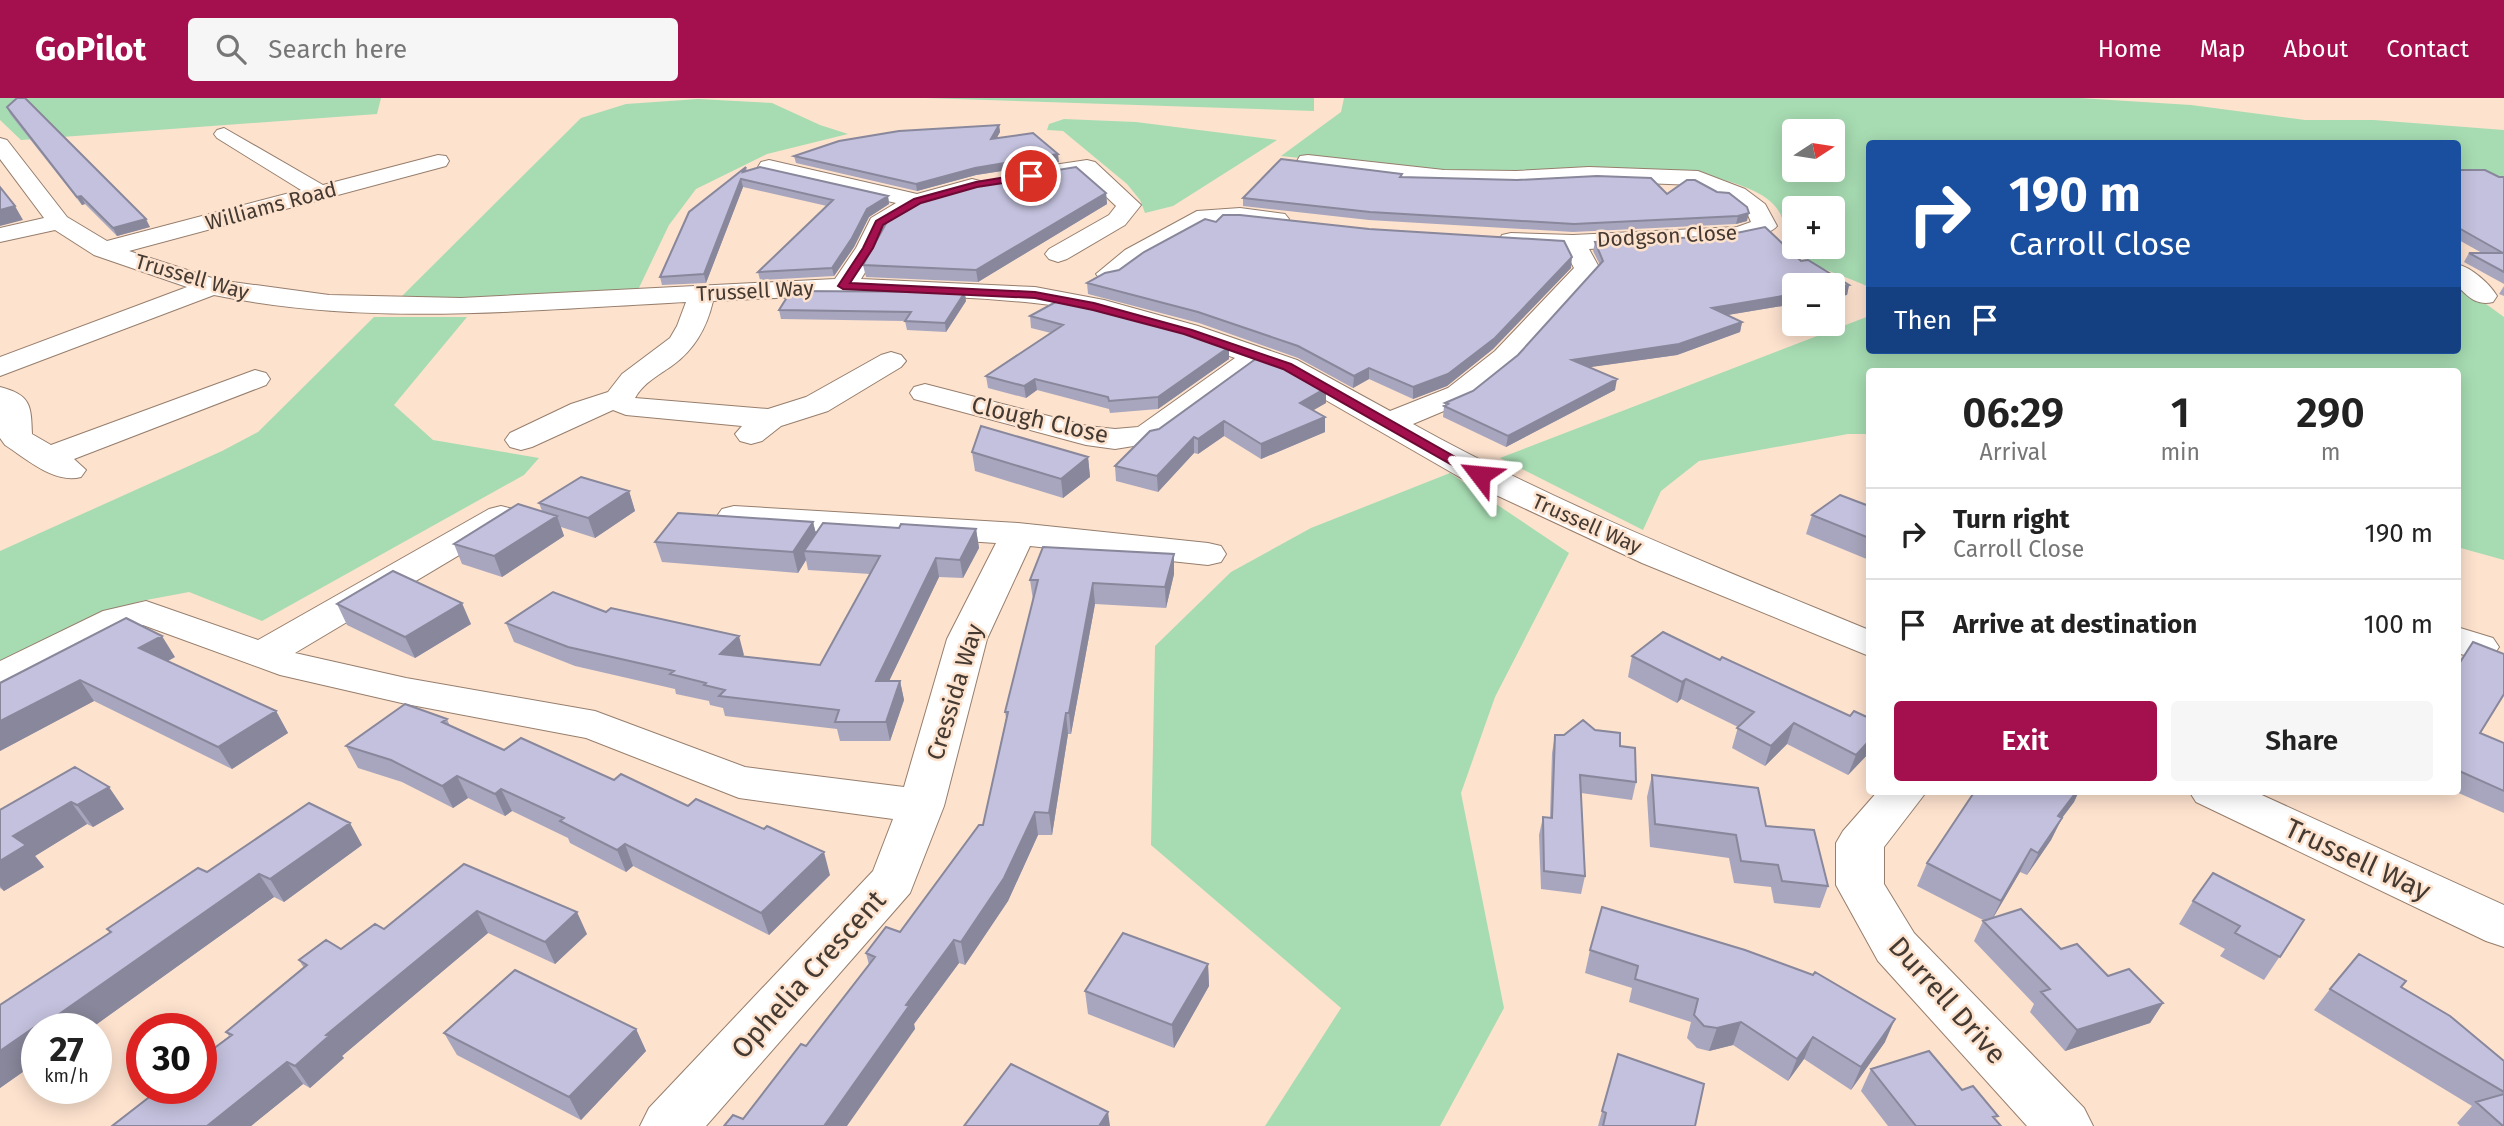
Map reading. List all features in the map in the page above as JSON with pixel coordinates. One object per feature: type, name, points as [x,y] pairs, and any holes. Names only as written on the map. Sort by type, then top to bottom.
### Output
[{"type":"street","points":[[224,134],[321,193]]},
{"type":"street","name":"Trussell Way","points":[[0,144],[59,222],[103,250],[212,287],[329,303],[423,306],[843,286],[1035,295],[1134,317],[1287,366],[1480,475],[1580,522],[1866,643]]},
{"type":"street","name":"Williams Road","points":[[103,250],[438,161]]},
{"type":"street","name":"Dodgson Close","points":[[1308,161],[1444,177],[1517,178],[1589,174],[1698,178],[1737,194],[1758,209],[1765,226],[1739,234],[1573,242],[1492,239]]},
{"type":"street","points":[[769,167],[917,201]]},
{"type":"street","points":[[843,286],[868,248],[879,223],[917,201],[997,181],[1087,167],[1129,205],[1117,219],[1058,254]]},
{"type":"street","points":[[1109,274],[1134,255],[1205,216],[1240,215],[1294,221]]},
{"type":"street","points":[[0,235],[59,222]]},
{"type":"street","points":[[1388,423],[1459,394],[1505,357],[1587,269],[1573,242]]},
{"type":"street","points":[[0,367],[212,287]]},
{"type":"street","points":[[521,440],[572,415],[619,398],[627,383],[680,345],[694,321],[702,293]]},
{"type":"street","name":"Clough Close","points":[[925,393],[1086,435],[1115,439],[1147,435],[1256,356]]},
{"type":"street","points":[[742,441],[770,419],[817,404],[891,361]]},
{"type":"street","points":[[0,396],[16,406],[16,438],[60,464],[255,379]]},
{"type":"street","points":[[619,398],[626,406],[770,419]]},
{"type":"street","points":[[264,654],[519,505]]},
{"type":"street","points":[[734,516],[1018,534],[1208,554]]},
{"type":"street","name":"Cressida Way","points":[[921,806],[967,639],[1018,534]]},
{"type":"street","points":[[0,677],[117,618],[146,613],[280,662],[406,691],[596,725],[739,782],[921,806]]},
{"type":"street","name":"Durrell Drive","points":[[1901,795],[1860,843],[1860,885],[1896,947],[2064,1126]]},
{"type":"street","name":"Trussell Way","points":[[2231,795],[2504,928]]},
{"type":"street","name":"Ophelia Crescent","points":[[669,1126],[893,880],[921,806]]},
{"type":"green space","points":[[0,98],[381,98],[377,114],[21,140],[0,120]]},
{"type":"green space","points":[[925,98],[1314,98],[1314,111]]},
{"type":"green space","points":[[1344,98],[2079,98],[2191,105],[2305,120],[2374,120],[2504,130],[2504,176],[2461,175],[2461,140],[1866,140],[1866,286],[1845,277],[1845,273],[1835,273],[1804,259],[1845,259],[1845,196],[1782,196],[1782,218],[1770,201],[1751,189],[1708,175],[1437,173],[1281,156],[1341,112]]},
{"type":"green space","points":[[698,99],[772,103],[820,125],[848,134],[767,154],[696,189],[669,225],[637,292],[486,299],[400,298],[581,118],[626,104]]},
{"type":"green space","points":[[1064,119],[1136,122],[1277,140],[1173,206],[1145,213],[1140,200],[1127,184],[1063,131],[1047,130],[1049,124]]},
{"type":"green space","points":[[2461,286],[2504,317],[2504,560],[2461,548],[2461,368],[1866,368],[1866,434],[1848,434],[1699,461],[1661,491],[1643,530],[1500,458],[1817,336],[1845,336],[1845,325],[1866,317],[1866,354],[2461,354]]},
{"type":"green space","points":[[374,317],[467,317],[394,405],[433,440],[539,458],[524,475],[262,621],[189,592],[141,601],[86,619],[0,662],[0,551],[222,451],[258,432]]},
{"type":"green space","points":[[1450,473],[1569,553],[1495,697],[1461,793],[1504,1008],[1440,1126],[1265,1126],[1341,1008],[1151,845],[1155,646],[1231,572],[1311,528]]},
{"type":"building","points":[[17,98],[25,98],[146,219],[113,228],[81,196],[77,197],[7,107]]},
{"type":"building","points":[[999,125],[991,139],[1033,133],[1058,154],[975,168],[916,184],[794,156],[839,141],[899,131]]},
{"type":"building","points":[[1281,159],[1402,174],[1400,177],[1517,180],[1597,176],[1651,178],[1667,194],[1687,180],[1695,180],[1717,192],[1729,193],[1747,207],[1749,213],[1738,216],[1574,224],[1370,212],[1243,198]]},
{"type":"building","points":[[746,167],[743,172],[760,167],[888,196],[867,209],[832,268],[758,272],[833,200],[741,179],[704,274],[660,277],[689,212]]},
{"type":"building","points":[[1076,167],[1106,193],[976,270],[863,265],[889,218],[924,197],[977,183]]},
{"type":"building","points":[[2461,170],[2485,170],[2504,177],[2504,272],[2469,253],[2503,253],[2461,229]]},
{"type":"building","points":[[0,187],[15,206],[0,210]]},
{"type":"building","points":[[1223,215],[1369,229],[1564,241],[1572,257],[1495,338],[1448,374],[1413,387],[1369,368],[1354,376],[1298,346],[1198,312],[1087,283],[1105,273],[1119,270],[1144,252],[1205,219],[1216,222]]},
{"type":"building","points":[[1765,227],[1782,243],[1782,259],[1808,260],[1829,273],[1782,273],[1782,296],[1712,308],[1742,322],[1679,344],[1572,360],[1617,379],[1508,436],[1444,406],[1448,404],[1445,403],[1473,391],[1518,355],[1603,261],[1595,242],[1722,236]]},
{"type":"building","points":[[791,291],[965,292],[945,323],[905,321],[911,312],[779,310]]},
{"type":"building","points":[[1061,299],[1134,316],[1229,347],[1158,397],[1109,401],[1108,397],[1035,379],[1024,386],[986,376],[1063,325],[1030,316]]},
{"type":"building","points":[[1261,355],[1276,360],[1326,388],[1300,403],[1325,417],[1261,444],[1224,421],[1198,439],[1194,437],[1157,476],[1115,466],[1150,431],[1159,429]]},
{"type":"building","points":[[981,426],[1088,457],[1061,479],[972,452]]},
{"type":"building","points":[[581,477],[629,491],[588,518],[539,503]]},
{"type":"building","points":[[1840,495],[1866,505],[1866,537],[1812,515]]},
{"type":"building","points":[[518,504],[557,516],[494,556],[454,544]]},
{"type":"building","points":[[678,513],[813,522],[793,552],[655,542]]},
{"type":"building","points":[[823,523],[976,529],[960,560],[936,558],[876,681],[900,681],[886,722],[835,722],[839,710],[719,696],[725,690],[670,674],[674,671],[568,647],[506,623],[553,592],[606,612],[611,608],[739,636],[720,654],[820,665],[880,556],[804,551]]},
{"type":"building","points":[[1043,547],[1174,554],[1165,587],[1093,583],[1049,813],[1035,812],[1004,878],[961,942],[954,940],[906,1005],[909,1006],[824,1126],[724,1126],[733,1115],[743,1119],[801,1044],[806,1046],[875,957],[866,953],[886,927],[900,932],[979,825],[983,825],[1008,712],[1005,712],[1038,580],[1030,580]]},
{"type":"building","points":[[393,571],[462,603],[405,637],[337,604]]},
{"type":"building","points":[[126,618],[162,636],[139,648],[276,711],[218,747],[80,680],[0,721],[0,683]]},
{"type":"building","points":[[1663,632],[1720,660],[1722,657],[1850,716],[1854,711],[1866,717],[1866,744],[1856,755],[1794,723],[1771,746],[1737,728],[1754,712],[1686,679],[1682,682],[1632,656]]},
{"type":"building","points":[[2473,642],[2504,654],[2504,694],[2480,733],[2504,743],[2504,791],[2461,772],[2461,661]]},
{"type":"building","points":[[405,704],[447,719],[442,722],[504,750],[521,738],[614,780],[621,774],[688,806],[696,799],[764,829],[767,826],[824,852],[761,913],[625,844],[617,850],[560,821],[564,818],[501,789],[495,794],[457,776],[442,786],[391,760],[346,746]]},
{"type":"building","points":[[1583,720],[1595,730],[1620,733],[1620,746],[1635,748],[1636,782],[1580,775],[1585,876],[1544,871],[1543,817],[1552,818],[1555,735],[1564,735]]},
{"type":"building","points":[[75,767],[109,787],[77,805],[71,802],[13,836],[26,845],[0,861],[0,810]]},
{"type":"building","points":[[1652,775],[1758,788],[1766,826],[1814,830],[1828,886],[1782,881],[1778,865],[1741,861],[1736,835],[1655,824]]},
{"type":"building","points":[[1972,795],[2074,795],[2058,816],[2062,818],[2038,853],[2031,849],[2001,901],[1927,863]]},
{"type":"building","points":[[309,803],[350,823],[270,879],[259,874],[61,1013],[21,1013],[21,1036],[0,1051],[0,1005],[111,932],[107,929],[198,868],[207,872]]},
{"type":"building","points":[[464,864],[577,912],[545,942],[477,911],[326,1035],[329,1036],[295,1066],[287,1062],[207,1126],[112,1126],[140,1104],[217,1104],[217,1046],[232,1035],[226,1032],[307,965],[299,960],[326,940],[341,949],[375,924],[384,929]]},
{"type":"building","points":[[2213,873],[2304,920],[2280,957],[2235,933],[2240,926],[2193,901]]},
{"type":"building","points":[[1602,907],[1745,950],[1813,975],[1815,972],[1895,1019],[1861,1067],[1813,1037],[1797,1059],[1741,1022],[1717,1028],[1704,1026],[1694,1015],[1698,999],[1635,979],[1638,966],[1590,950]]},
{"type":"building","points":[[2021,909],[2061,949],[2077,944],[2108,976],[2129,969],[2163,1003],[2077,1030],[2041,992],[2050,989],[1983,921]]},
{"type":"building","points":[[1123,933],[1208,964],[1172,1025],[1085,991]]},
{"type":"building","points":[[2359,954],[2406,981],[2401,987],[2450,1016],[2504,1061],[2504,1092],[2330,989]]},
{"type":"building","points":[[515,970],[636,1029],[569,1097],[444,1033]]},
{"type":"building","points":[[1929,1051],[1962,1090],[1973,1086],[1998,1116],[1993,1117],[2001,1126],[1916,1126],[1871,1069]]},
{"type":"building","points":[[1618,1054],[1704,1084],[1695,1126],[1603,1126],[1606,1113],[1602,1111]]},
{"type":"building","points":[[1011,1064],[1108,1112],[1099,1126],[964,1126]]},
{"type":"building","points":[[2504,1094],[2504,1126],[2503,1126],[2476,1102]]},
{"type":"route","points":[[1031,176],[976,185],[917,201],[879,223],[868,248],[843,286],[1035,295],[1094,306],[1188,332],[1287,366],[1480,475]]}]
